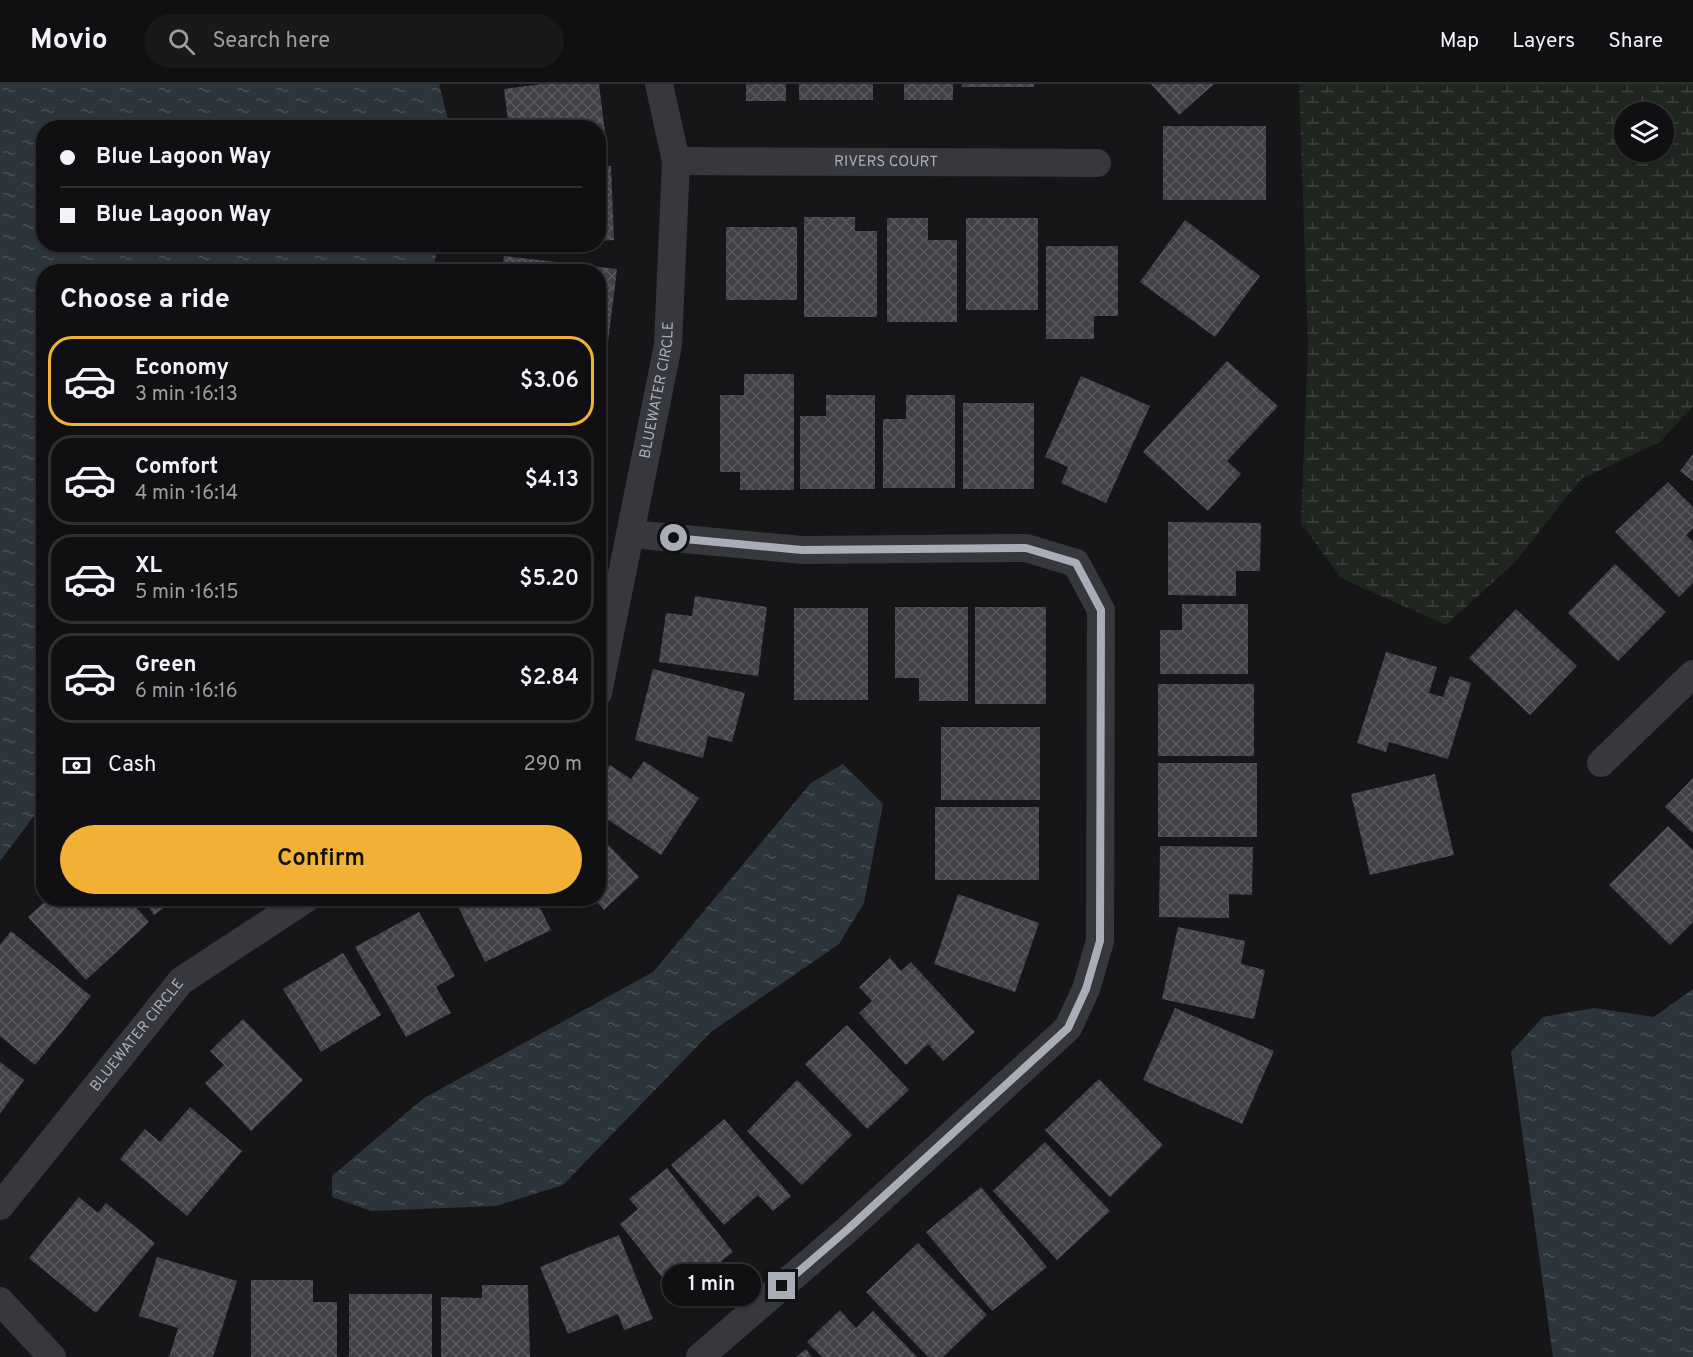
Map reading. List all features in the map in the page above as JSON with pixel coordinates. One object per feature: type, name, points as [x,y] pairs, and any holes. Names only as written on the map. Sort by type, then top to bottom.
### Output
[{"type":"street","name":"BLUEWATER CIRCLE","points":[[606,654],[668,345],[676,161],[659,84]]},
{"type":"street","name":"RIVERS COURT","points":[[676,161],[1096,163]]},
{"type":"street","points":[[631,534],[802,550],[1026,548],[1076,563],[1101,610],[1100,941],[1086,989],[1068,1028],[848,1229],[700,1357]]},
{"type":"street","points":[[1601,762],[1693,674]]},
{"type":"street","name":"BLUEWATER CIRCLE","points":[[0,1206],[181,981],[295,906]]},
{"type":"street","points":[[0,1301],[52,1357]]},
{"type":"green space","points":[[1299,84],[1693,84],[1693,406],[1660,442],[1581,479],[1515,562],[1446,625],[1341,578],[1301,523],[1308,345]]},
{"type":"water","points":[[0,84],[439,84],[448,120],[36,120],[36,252],[437,252],[434,264],[36,264],[36,813],[0,861]]},
{"type":"water","points":[[843,764],[883,804],[864,903],[839,944],[711,1032],[563,1185],[496,1206],[371,1211],[332,1197],[332,1176],[424,1098],[653,972],[811,783]]},
{"type":"water","points":[[1693,989],[1693,1357],[1553,1357],[1511,1052],[1543,1017],[1594,1008],[1654,1017]]},
{"type":"building","points":[[542,84],[599,84],[603,120],[508,120],[504,89]]},
{"type":"building","points":[[746,84],[786,84],[786,101],[746,101]]},
{"type":"building","points":[[799,84],[873,84],[873,100],[799,100]]},
{"type":"building","points":[[904,84],[953,84],[953,100],[904,100]]},
{"type":"building","points":[[962,84],[1034,84],[1034,87],[962,87]]},
{"type":"building","points":[[1151,84],[1214,84],[1179,115]]},
{"type":"building","points":[[1163,126],[1266,126],[1266,200],[1163,200]]},
{"type":"building","points":[[606,166],[611,166],[614,240],[606,240]]},
{"type":"building","points":[[804,217],[855,217],[855,231],[877,231],[877,317],[804,317]]},
{"type":"building","points":[[887,218],[928,218],[928,240],[957,240],[957,322],[887,322]]},
{"type":"building","points":[[966,218],[1038,218],[1038,310],[966,310]]},
{"type":"building","points":[[1185,220],[1260,276],[1215,337],[1140,282]]},
{"type":"building","points":[[726,227],[797,227],[797,300],[726,300]]},
{"type":"building","points":[[1046,246],[1118,246],[1118,316],[1094,316],[1094,339],[1046,339]]},
{"type":"building","points":[[504,256],[574,264],[503,264]]},
{"type":"building","points":[[606,268],[617,269],[608,342],[606,342]]},
{"type":"building","points":[[1227,361],[1278,406],[1227,461],[1241,474],[1208,511],[1143,452]]},
{"type":"building","points":[[744,374],[794,374],[794,490],[740,490],[740,472],[720,472],[720,395],[744,395]]},
{"type":"building","points":[[1081,376],[1150,406],[1106,503],[1061,483],[1068,467],[1045,457]]},
{"type":"building","points":[[826,395],[875,395],[875,489],[800,489],[800,416],[826,416]]},
{"type":"building","points":[[906,395],[955,395],[955,488],[883,488],[883,419],[906,419]]},
{"type":"building","points":[[963,403],[1034,403],[1034,489],[963,489]]},
{"type":"building","points":[[1693,454],[1693,481],[1680,471]]},
{"type":"building","points":[[1668,482],[1693,507],[1693,528],[1686,535],[1693,542],[1693,583],[1679,597],[1615,532]]},
{"type":"building","points":[[1168,522],[1261,523],[1260,571],[1236,571],[1236,596],[1168,595]]},
{"type":"building","points":[[1615,564],[1666,612],[1618,661],[1568,613]]},
{"type":"building","points":[[695,596],[767,607],[758,676],[659,662],[666,613],[692,616]]},
{"type":"building","points":[[1182,604],[1248,604],[1248,674],[1160,674],[1160,630],[1182,630]]},
{"type":"building","points":[[895,607],[968,607],[968,701],[919,701],[919,678],[895,678]]},
{"type":"building","points":[[975,607],[1046,607],[1046,704],[975,704]]},
{"type":"building","points":[[794,608],[868,608],[868,700],[794,700]]},
{"type":"building","points":[[1516,609],[1577,666],[1530,715],[1469,658]]},
{"type":"building","points":[[1386,652],[1437,667],[1429,693],[1443,697],[1450,676],[1471,683],[1448,759],[1389,742],[1386,752],[1357,743]]},
{"type":"building","points":[[653,669],[745,693],[732,742],[708,736],[703,758],[635,740]]},
{"type":"building","points":[[1158,684],[1254,684],[1254,756],[1158,756]]},
{"type":"building","points":[[941,727],[1040,727],[1040,800],[941,800]]},
{"type":"building","points":[[644,761],[699,798],[661,855],[606,818],[606,771],[610,765],[631,779]]},
{"type":"building","points":[[1158,763],[1257,763],[1257,837],[1158,837]]},
{"type":"building","points":[[1435,774],[1454,855],[1370,875],[1351,794]]},
{"type":"building","points":[[1693,778],[1693,833],[1665,807]]},
{"type":"building","points":[[935,807],[1039,807],[1039,880],[935,880]]},
{"type":"building","points":[[1668,826],[1693,850],[1693,922],[1670,945],[1609,885]]},
{"type":"building","points":[[606,842],[639,877],[604,910],[600,906],[606,906]]},
{"type":"building","points":[[1160,846],[1253,847],[1252,895],[1229,894],[1229,918],[1159,917]]},
{"type":"building","points":[[958,894],[1039,923],[1015,992],[934,964]]},
{"type":"building","points":[[40,906],[135,906],[149,922],[86,980],[28,917]]},
{"type":"building","points":[[148,906],[166,906],[154,915]]},
{"type":"building","points":[[458,906],[539,906],[551,930],[485,962]]},
{"type":"building","points":[[419,912],[455,976],[436,987],[451,1013],[406,1037],[355,947]]},
{"type":"building","points":[[1178,927],[1245,941],[1241,964],[1265,970],[1254,1019],[1162,999]]},
{"type":"building","points":[[11,931],[91,996],[35,1065],[0,1036],[0,945]]},
{"type":"building","points":[[343,953],[381,1015],[321,1052],[283,989]]},
{"type":"building","points":[[890,958],[901,971],[911,962],[975,1032],[943,1061],[928,1044],[906,1065],[859,1013],[872,1001],[859,987]]},
{"type":"building","points":[[1175,1008],[1274,1051],[1242,1124],[1143,1080]]},
{"type":"building","points":[[243,1019],[303,1080],[251,1131],[205,1083],[224,1065],[210,1051]]},
{"type":"building","points":[[847,1025],[909,1090],[867,1129],[805,1064]]},
{"type":"building","points":[[0,1062],[24,1080],[0,1114]]},
{"type":"building","points":[[1099,1079],[1163,1145],[1110,1197],[1045,1130]]},
{"type":"building","points":[[797,1080],[852,1135],[802,1185],[747,1131]]},
{"type":"building","points":[[190,1107],[242,1151],[187,1216],[120,1159],[145,1129],[160,1142]]},
{"type":"building","points":[[724,1119],[791,1196],[773,1211],[758,1195],[724,1225],[671,1165]]},
{"type":"building","points":[[1045,1142],[1110,1211],[1057,1260],[993,1191]]},
{"type":"building","points":[[667,1168],[733,1252],[677,1296],[620,1224],[638,1209],[629,1199]]},
{"type":"building","points":[[981,1187],[1047,1267],[992,1311],[926,1232]]},
{"type":"building","points":[[79,1197],[98,1213],[106,1203],[155,1243],[96,1313],[29,1258]]},
{"type":"building","points":[[619,1235],[653,1319],[624,1330],[618,1314],[568,1334],[540,1267]]},
{"type":"building","points":[[918,1243],[987,1315],[943,1357],[928,1357],[866,1292]]},
{"type":"building","points":[[157,1257],[237,1281],[213,1357],[169,1357],[178,1328],[139,1316]]},
{"type":"building","points":[[251,1280],[313,1280],[313,1302],[337,1302],[337,1357],[251,1357]]},
{"type":"building","points":[[482,1285],[528,1285],[530,1357],[441,1357],[441,1297],[482,1298]]},
{"type":"building","points":[[349,1294],[432,1294],[432,1357],[349,1357]]},
{"type":"building","points":[[840,1310],[856,1328],[873,1311],[917,1357],[822,1357],[807,1342]]},
{"type":"building","points":[[806,1349],[812,1357],[796,1357]]},
{"type":"route","points":[[674,538],[802,550],[1026,548],[1076,563],[1101,610],[1100,941],[1086,989],[1068,1028],[848,1229],[782,1286]]}]
